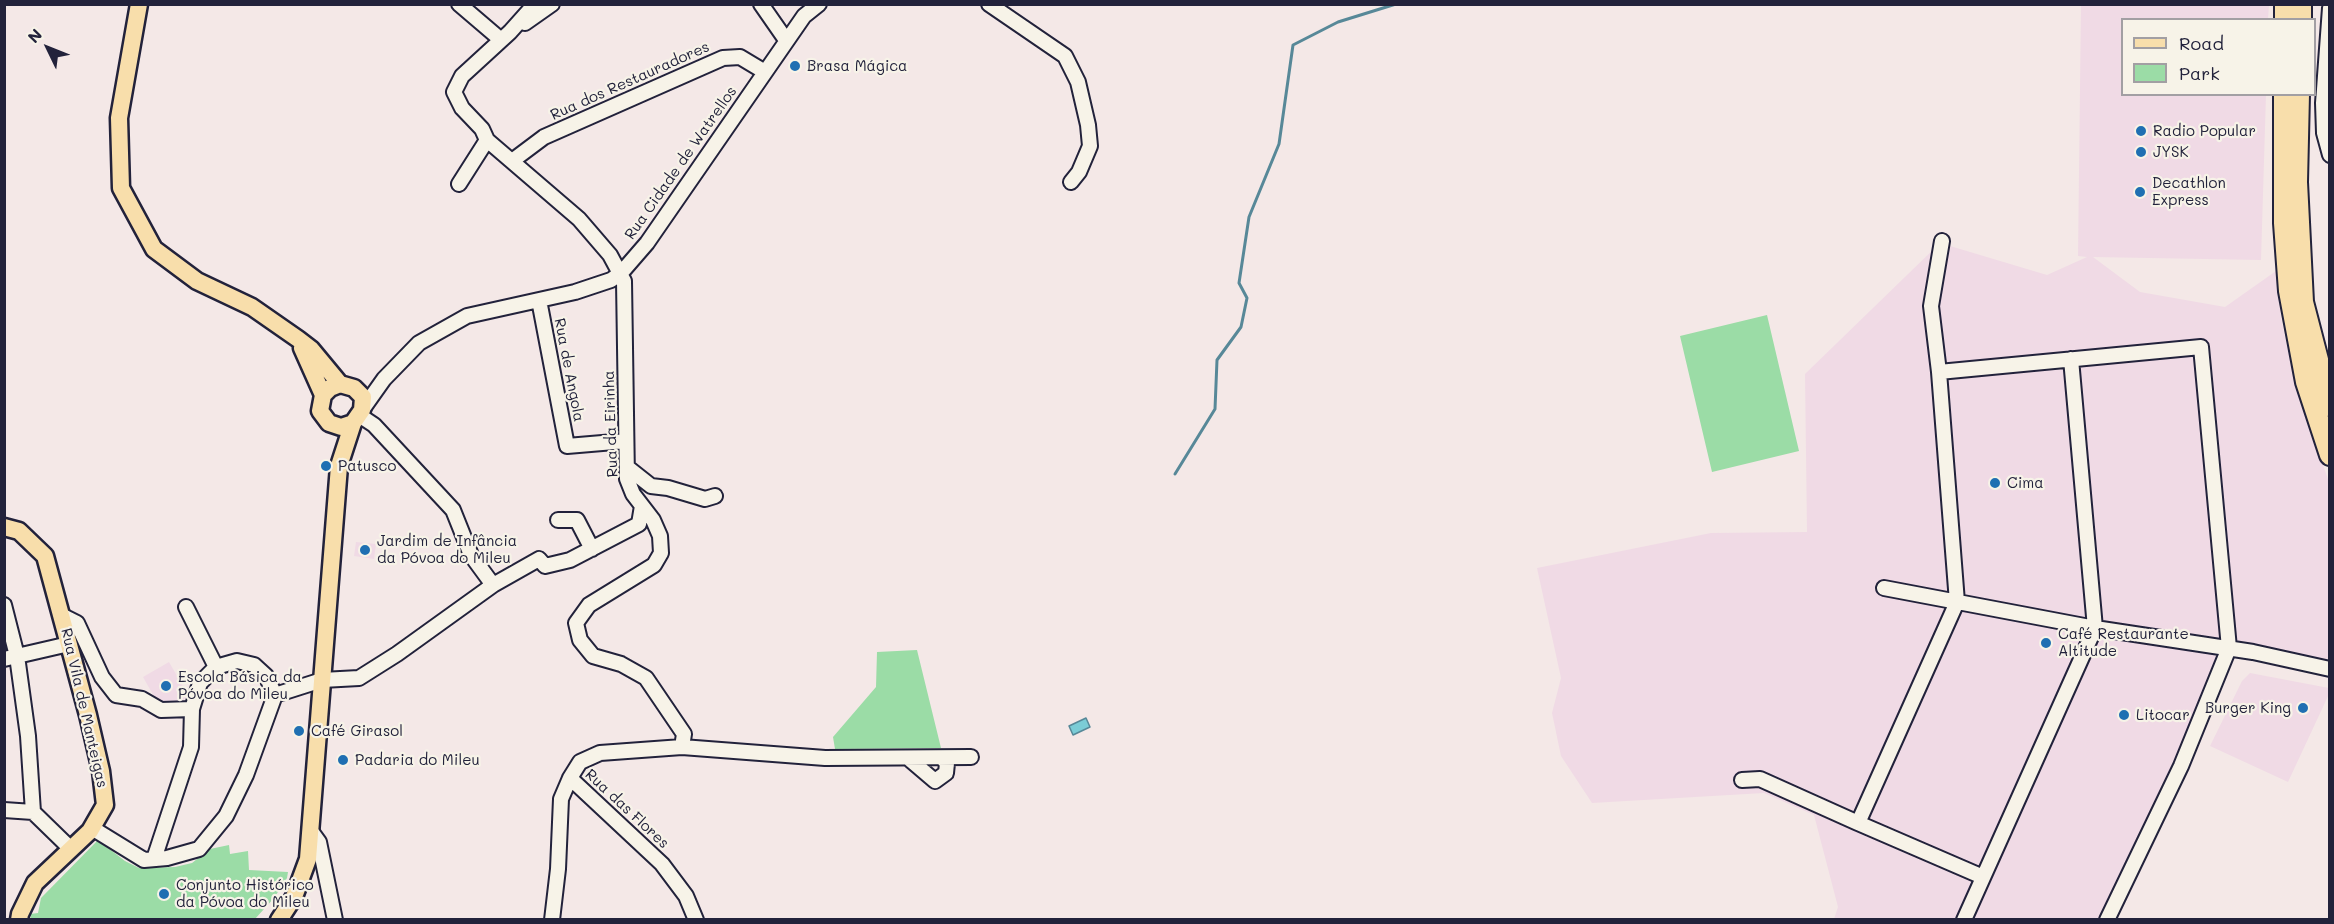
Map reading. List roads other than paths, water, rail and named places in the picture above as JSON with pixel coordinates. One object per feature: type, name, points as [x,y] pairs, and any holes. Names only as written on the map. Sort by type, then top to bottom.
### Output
[{"type":"highway","points":[[2284,96],[2284,223],[2289,291],[2306,382],[2330,455]]},
{"type":"highway","points":[[2299,96],[2297,182],[2303,302],[2330,406]]},
{"type":"main road","points":[[139,4],[119,118],[121,188],[154,249],[196,281],[252,307],[298,339],[347,386],[363,397],[339,466],[308,859],[294,897],[279,920]]},
{"type":"main road","points":[[298,339],[323,395]]},
{"type":"main road","points":[[339,466],[329,423],[320,411],[323,395],[330,388],[347,386]]},
{"type":"main road","points":[[329,423],[341,428],[358,416]]},
{"type":"main road","name":"Rua Vila de Manteigas","points":[[4,526],[19,531],[45,556],[101,771],[105,805],[92,828],[35,883],[19,920]]},
{"type":"street","points":[[459,4],[505,35]]},
{"type":"street","points":[[505,35],[535,4]]},
{"type":"street","points":[[505,35],[552,4]]},
{"type":"street","points":[[761,4],[786,40]]},
{"type":"street","name":"Rua Cidade de Watrellos","points":[[616,277],[647,243],[786,40],[804,16],[819,4]]},
{"type":"street","points":[[989,4],[1065,56],[1078,82],[1088,125],[1090,146],[1079,172],[1071,182]]},
{"type":"street","points":[[2330,8],[2323,103],[2324,133],[2330,155]]},
{"type":"street","name":"Rua da Eirinha","points":[[505,35],[462,76],[454,92],[462,108],[482,129],[487,140],[579,219],[610,255],[616,277],[615,286],[623,289],[627,479],[633,494],[653,520],[660,536],[661,553],[654,565],[589,605],[576,623],[580,640],[593,656],[621,664],[646,678],[684,734],[682,747]]},
{"type":"street","name":"Rua dos Restauradores","points":[[512,160],[544,136],[723,58],[740,57],[765,72]]},
{"type":"street","points":[[459,184],[487,140]]},
{"type":"street","points":[[1858,823],[1957,602],[1939,372],[1931,306],[1942,241]]},
{"type":"street","points":[[493,585],[471,555],[453,510],[375,425],[358,416],[384,379],[419,343],[467,316],[574,292],[616,277]]},
{"type":"street","name":"Rua de Angola","points":[[539,300],[567,446],[626,441]]},
{"type":"street","points":[[1939,372],[2201,347],[2229,648],[2181,766],[2107,920]]},
{"type":"street","points":[[1964,920],[2095,628],[2071,359]]},
{"type":"street","points":[[347,386],[369,385],[384,379]]},
{"type":"street","points":[[627,468],[651,486],[668,488],[705,499],[715,496]]},
{"type":"street","points":[[275,695],[322,680],[359,678],[397,654],[493,585],[539,559],[544,566],[570,560],[639,524],[642,506]]},
{"type":"street","points":[[558,520],[577,520],[592,549]]},
{"type":"street","points":[[1884,588],[2095,628],[2229,648],[2328,667]]},
{"type":"street","points":[[4,605],[11,657],[28,736],[33,812]]},
{"type":"street","points":[[186,607],[216,667]]},
{"type":"street","points":[[62,615],[77,623],[102,677],[116,695],[142,699],[161,710],[192,709]]},
{"type":"street","points":[[11,657],[69,644]]},
{"type":"street","points":[[92,828],[144,860],[154,859],[199,849],[226,816],[246,775],[275,695],[266,676],[254,665],[237,661],[216,667],[200,683],[192,709],[192,747],[154,859]]},
{"type":"street","points":[[552,920],[558,869],[561,799],[580,762],[600,753],[682,747],[825,758],[971,758]]},
{"type":"street","points":[[908,758],[935,781],[946,773],[946,763],[942,758]]},
{"type":"street","points":[[1742,780],[1758,773],[1858,823],[1983,877]]},
{"type":"street","name":"Rua das Flores","points":[[570,778],[662,864],[686,896],[696,920]]},
{"type":"street","points":[[4,810],[33,812],[71,849]]},
{"type":"street","points":[[311,831],[319,842],[335,920]]},
{"type":"water","points":[[1086,718],[1090,727],[1073,735],[1069,726]]},
{"type":"waterway","points":[[1175,474],[1215,409],[1217,360],[1241,327],[1247,298],[1239,283],[1249,217],[1279,144],[1293,45],[1338,22],[1396,4]]},
{"type":"place","name":"Brasa Mágica","points":[[795,66]]},
{"type":"place","name":"Radio Popular","points":[[2141,131]]},
{"type":"place","name":"JYSK","points":[[2141,152]]},
{"type":"place","name":"Decathlon Express","points":[[2140,192]]},
{"type":"place","name":"Patusco","points":[[326,466]]},
{"type":"place","name":"Cima","points":[[1995,483]]},
{"type":"place","name":"Jardim de Infância da Póvoa do Mileu","points":[[365,550]]},
{"type":"place","name":"Café Restaurante Altitude","points":[[2046,643]]},
{"type":"place","name":"Escola Básica da Póvoa do Mileu","points":[[166,686]]},
{"type":"place","name":"Burger King","points":[[2303,708]]},
{"type":"place","name":"Litocar","points":[[2124,715]]},
{"type":"place","name":"Café Girasol","points":[[299,731]]},
{"type":"place","name":"Padaria do Mileu","points":[[343,760]]},
{"type":"place","name":"Conjunto Histórico da Póvoa do Mileu","points":[[164,894]]}]
